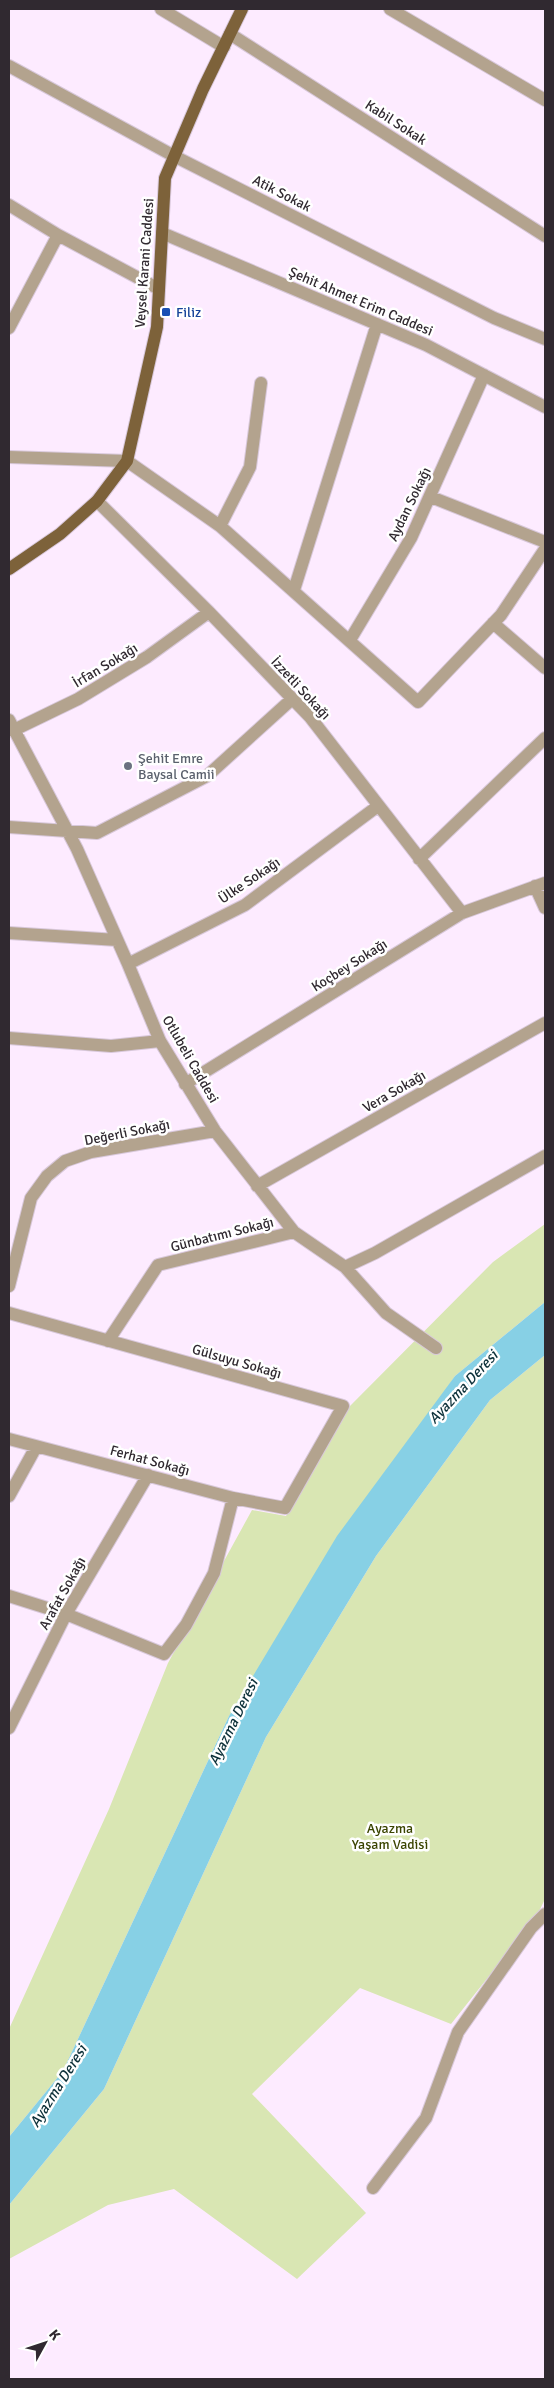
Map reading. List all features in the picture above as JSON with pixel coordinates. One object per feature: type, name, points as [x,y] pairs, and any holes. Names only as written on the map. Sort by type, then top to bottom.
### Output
[{"type":"main road","name":"Veysel Karani Caddesi","points":[[9,569],[60,534],[97,501],[127,461],[157,327],[164,178],[242,9]]},
{"type":"street","points":[[161,9],[224,47]]},
{"type":"street","points":[[390,9],[545,100]]},
{"type":"street","name":"Kabil Sokak","points":[[230,34],[545,236]]},
{"type":"street","name":"Atik Sokak","points":[[9,66],[174,156],[494,318],[545,340]]},
{"type":"street","points":[[9,205],[58,236],[159,289]]},
{"type":"street","name":"Şehit Ahmet Erim Caddesi","points":[[162,233],[426,345],[545,406]]},
{"type":"street","points":[[9,328],[58,236]]},
{"type":"street","points":[[294,590],[377,324]]},
{"type":"street","name":"Aydan Sokağı","points":[[350,640],[411,538],[484,375]]},
{"type":"street","points":[[220,526],[250,467],[261,383]]},
{"type":"street","points":[[9,457],[127,461],[220,526],[418,702],[501,615],[545,549]]},
{"type":"street","points":[[430,497],[545,542]]},
{"type":"street","name":"İzzetli Sokağı","points":[[97,501],[209,612],[310,717],[462,913]]},
{"type":"street","name":"İrfan Sokağı","points":[[11,726],[78,699],[147,657],[209,612]]},
{"type":"street","points":[[493,623],[545,668]]},
{"type":"street","points":[[9,827],[66,829],[97,833],[207,776],[292,699]]},
{"type":"street","name":"Otlubeli Caddesi","points":[[11,726],[66,829],[128,964],[160,1041],[215,1130],[294,1232],[345,1267],[386,1313],[436,1348]]},
{"type":"street","points":[[420,859],[545,738]]},
{"type":"street","name":"Ülke Sokağı","points":[[128,964],[245,904],[378,806]]},
{"type":"street","points":[[540,884],[545,908]]},
{"type":"street","name":"Koçbey Sokağı","points":[[185,1084],[462,913],[540,884]]},
{"type":"street","points":[[9,933],[117,940]]},
{"type":"street","name":"Vera Sokağı","points":[[257,1186],[545,1023]]},
{"type":"street","points":[[9,1038],[111,1046],[160,1041]]},
{"type":"street","name":"Değerli Sokağı","points":[[9,1286],[30,1198],[47,1176],[65,1161],[91,1152],[215,1130]]},
{"type":"street","points":[[345,1267],[376,1253],[545,1156]]},
{"type":"street","name":"Günbatımı Sokağı","points":[[108,1341],[158,1265],[294,1232]]},
{"type":"street","name":"Gülsuyu Sokağı","points":[[9,1313],[343,1406],[285,1508]]},
{"type":"street","name":"Ferhat Sokağı","points":[[9,1439],[233,1498],[285,1508]]},
{"type":"street","points":[[9,1496],[36,1447]]},
{"type":"street","name":"Arafat Sokağı","points":[[9,1728],[66,1614],[148,1475]]},
{"type":"street","points":[[9,1596],[66,1614],[164,1654],[186,1625],[214,1573],[233,1498]]},
{"type":"street","points":[[372,2188],[426,2118],[458,2032],[531,1928],[545,1914]]},
{"type":"green space","points":[[545,1224],[545,1302],[455,1376],[229,1716],[63,2071],[9,2137],[9,2029],[109,1809],[168,1663],[252,1510],[286,1516],[350,1406],[493,1262]]},
{"type":"green space","name":"Ayazma Yaşam Vadisi","points":[[545,1355],[545,1899],[531,1928],[501,1961],[451,2024],[360,1988],[252,2094],[366,2213],[297,2279],[174,2189],[108,2205],[9,2259],[9,2205],[104,2089],[266,1737],[376,1556],[490,1400]]},
{"type":"water","name":"Ayazma Deresi","points":[[545,1302],[545,1355],[490,1400],[376,1556],[266,1737],[104,2089],[9,2205],[9,2137],[63,2071],[229,1716],[337,1536],[455,1376]]},
{"type":"place","name":"Filiz","points":[[166,312]]},
{"type":"place","name":"Şehit Emre Baysal Camii","points":[[128,766]]}]
